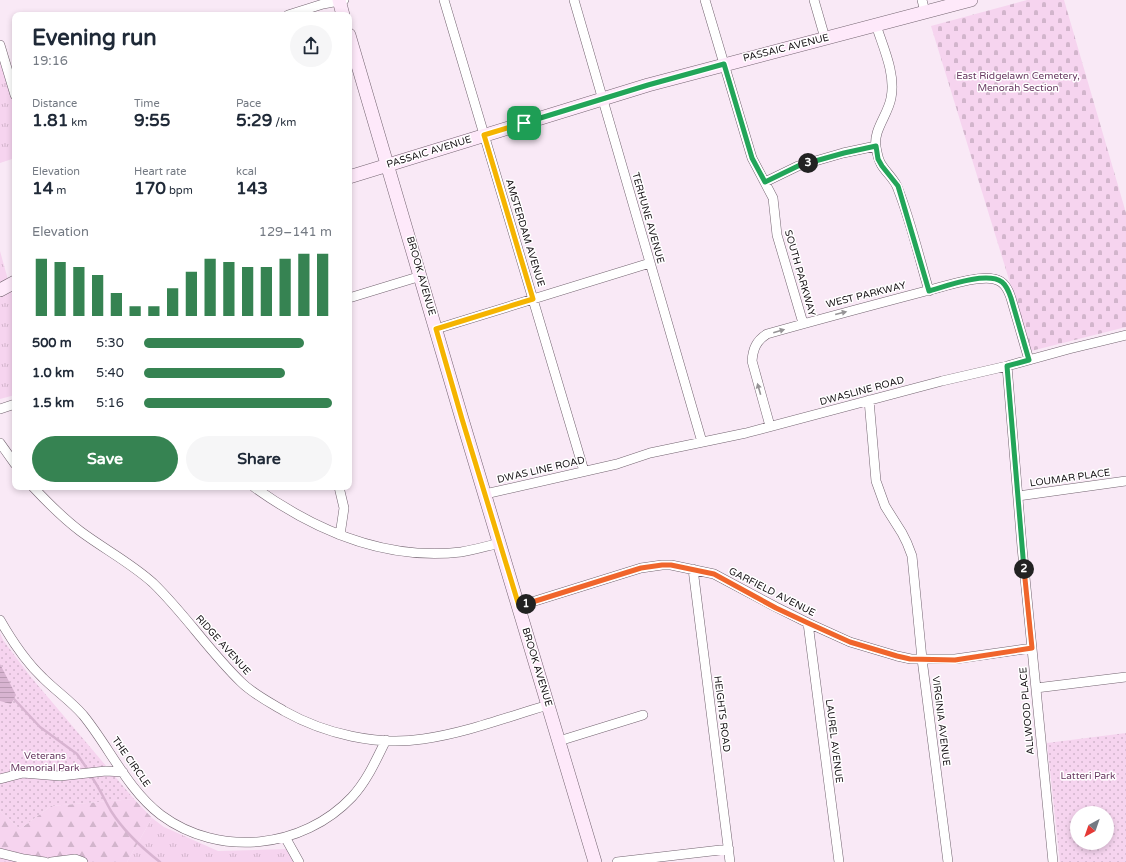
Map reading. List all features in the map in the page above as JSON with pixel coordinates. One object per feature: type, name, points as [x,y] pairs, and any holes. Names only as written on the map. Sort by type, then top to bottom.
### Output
[{"type":"main road","points":[[341,0],[343,12]]},
{"type":"main road","name":"PASSAIC AVENUE","points":[[352,176],[602,99],[724,64],[876,25],[924,6],[971,0]]},
{"type":"main road","name":"BROOK AVENUE","points":[[352,45],[595,862]]},
{"type":"main road","points":[[0,282],[12,282]]},
{"type":"main road","points":[[0,290],[12,284]]},
{"type":"street","points":[[297,12],[341,0]]},
{"type":"street","name":"AMSTERDAM AVENUE","points":[[444,0],[584,471]]},
{"type":"street","name":"TERHUNE AVENUE","points":[[574,0],[702,442]]},
{"type":"street","name":"SOUTH PARKWAY","points":[[705,0],[752,158],[773,198],[778,235],[803,323]]},
{"type":"street","points":[[814,0],[825,38]]},
{"type":"street","points":[[876,25],[889,68],[892,88],[888,108],[876,134],[878,159],[898,186],[929,291]]},
{"type":"street","points":[[0,45],[12,85]]},
{"type":"street","points":[[765,182],[798,166],[876,146]]},
{"type":"street","points":[[436,329],[650,263]]},
{"type":"street","points":[[352,297],[421,276]]},
{"type":"street","name":"WEST PARKWAY","points":[[770,426],[752,361],[752,353],[760,338],[767,334],[803,323],[975,280],[987,278],[995,279],[1002,282],[1011,298],[1029,360]]},
{"type":"street","name":"DWASLINE ROAD","points":[[603,467],[650,453],[746,434],[770,426],[869,400],[1126,335]]},
{"type":"street","name":"ALLWOOD PLACE","points":[[1007,366],[1053,862]]},
{"type":"street","name":"VIRGINIA AVENUE","points":[[869,400],[876,481],[885,506],[902,533],[912,556],[922,659],[948,862]]},
{"type":"street","points":[[0,409],[12,405]]},
{"type":"street","points":[[0,443],[12,460]]},
{"type":"street","name":"DWAS LINE ROAD","points":[[485,494],[603,467]]},
{"type":"street","name":"LOUMAR PLACE","points":[[1018,496],[1126,481]]},
{"type":"street","name":"RIDGE AVENUE","points":[[36,490],[61,516],[81,532],[132,566],[152,582],[218,659],[252,691],[296,718],[310,724],[326,730],[357,737],[386,740],[423,739],[465,730],[548,705]]},
{"type":"street","points":[[259,490],[295,514],[321,528],[351,539],[390,549],[427,553],[462,552],[500,543]]},
{"type":"street","points":[[340,490],[344,508],[340,535]]},
{"type":"street","name":"GARFIELD AVENUE","points":[[519,606],[641,568],[666,565],[694,569],[714,574],[776,608],[850,642],[897,656],[922,659],[955,660],[1032,648]]},
{"type":"street","name":"HEIGHTS ROAD","points":[[694,569],[730,862]]},
{"type":"street","name":"THE CIRCLE","points":[[0,620],[20,653],[42,677],[83,715],[141,797],[168,819],[189,831],[222,841],[250,844],[285,837],[314,826],[342,808],[362,785],[370,773],[386,740]]},
{"type":"street","name":"LAUREL AVENUE","points":[[808,623],[839,862]]},
{"type":"street","points":[[1036,688],[1126,677]]},
{"type":"street","points":[[559,741],[642,714]]},
{"type":"street","points":[[0,779],[23,774],[60,776],[123,772]]},
{"type":"street","points":[[285,837],[299,862]]},
{"type":"street","points":[[617,862],[728,849]]},
{"type":"street","points":[[0,853],[45,862]]},
{"type":"street","points":[[52,862],[75,859],[83,862]]},
{"type":"green space","name":"East Ridgelawn Cemetery, Menorah Section","points":[[1027,0],[1064,0],[1126,213],[1126,327],[1031,351],[931,26]]},
{"type":"green space","points":[[0,54],[12,92],[12,159],[0,163]]},
{"type":"green space","points":[[0,251],[12,294],[12,396],[0,399]]},
{"type":"green space","name":"Veterans Memorial Park","points":[[0,633],[3,640],[30,676],[134,799],[51,806],[20,829],[0,811]]},
{"type":"green space","name":"Latteri Park","points":[[1126,733],[1126,862],[1060,862],[1047,743]]},
{"type":"green space","points":[[134,799],[152,818],[127,862],[0,862],[0,811],[20,829],[51,806]]},
{"type":"green space","points":[[152,818],[164,827],[218,851],[287,849],[299,862],[127,862]]},
{"type":"shaded area","points":[[0,664],[16,695],[11,704],[0,701]]},
{"type":"waterway","points":[[14,699],[40,727],[77,754],[88,770]]},
{"type":"waterway","points":[[91,776],[111,811],[121,825],[140,845],[160,862]]},
{"type":"route","points":[[724,64],[752,158],[765,182],[798,166],[876,146],[878,159],[898,186],[929,291],[962,282],[987,278],[1002,282],[1011,298],[1029,360],[1007,366],[1032,648],[955,660],[910,659],[850,642],[776,608],[755,595],[714,574],[671,565],[641,568],[519,606],[436,329],[533,299],[484,135],[524,123],[648,85],[724,64]]}]
